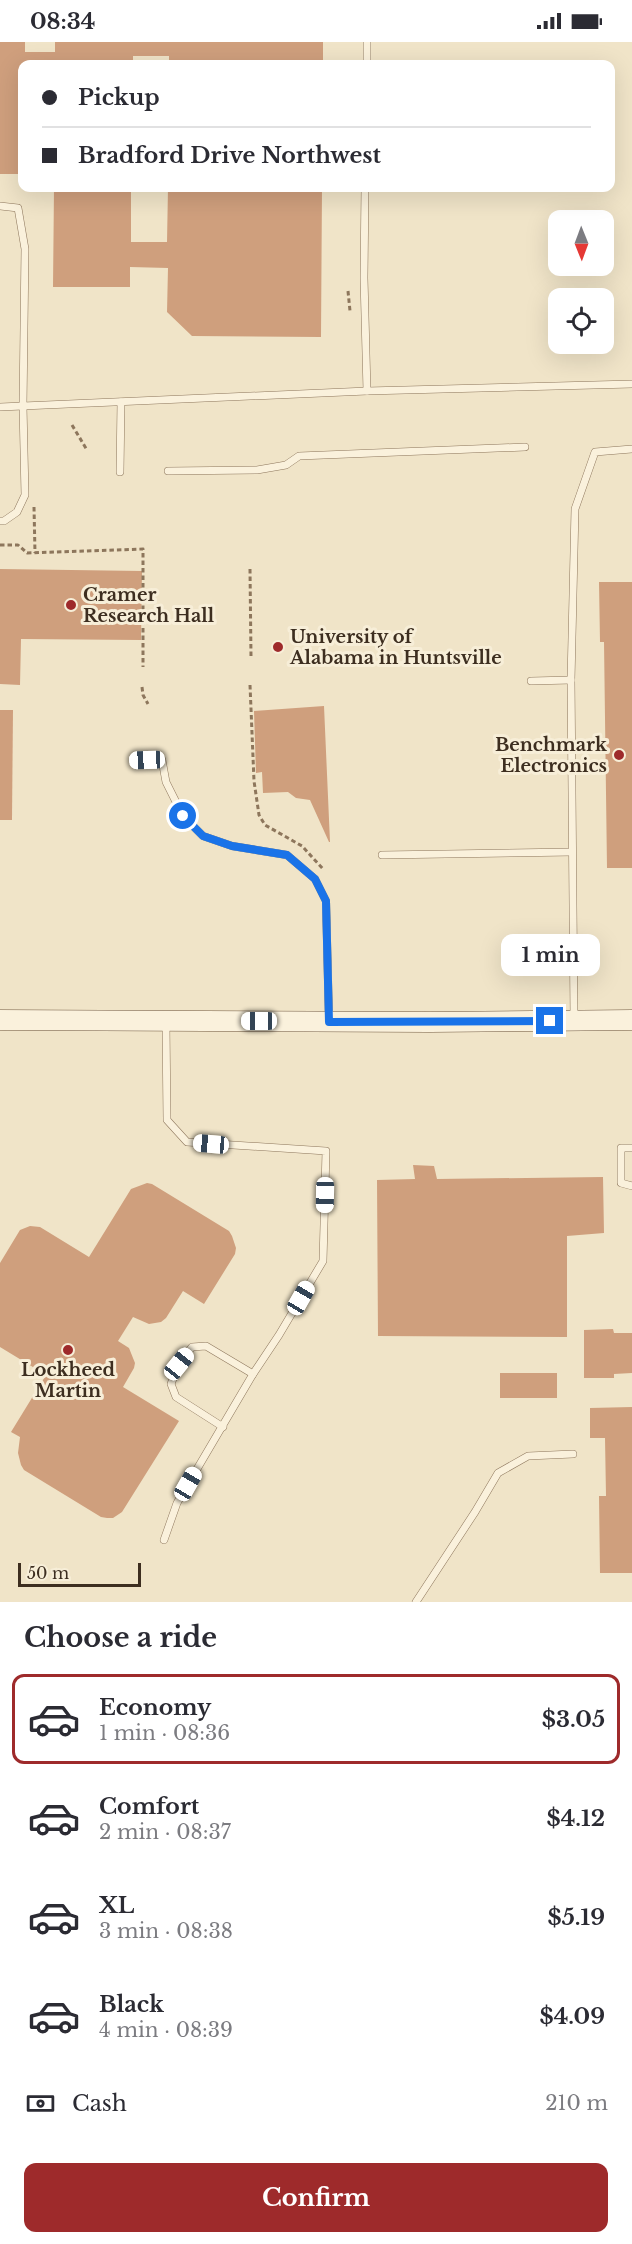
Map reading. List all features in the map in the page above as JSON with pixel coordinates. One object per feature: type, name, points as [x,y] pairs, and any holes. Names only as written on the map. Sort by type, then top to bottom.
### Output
[{"type":"main road","points":[[0,1020],[329,1022],[632,1020]]},
{"type":"lane","points":[[367,42],[367,60]]},
{"type":"lane","points":[[365,192],[364,278],[367,391]]},
{"type":"lane","points":[[0,207],[18,208],[25,249],[23,406],[25,495],[16,512],[4,521],[0,521]]},
{"type":"lane","points":[[0,407],[367,391],[632,384]]},
{"type":"lane","points":[[120,472],[121,402]]},
{"type":"lane","points":[[168,471],[257,470],[286,465],[299,456],[525,447]]},
{"type":"lane","points":[[574,1020],[571,680],[575,509],[595,452],[632,449]]},
{"type":"lane","points":[[531,681],[571,680]]},
{"type":"lane","points":[[133,761],[162,760],[166,782],[183,816],[203,836],[232,846],[287,855],[315,879],[326,901],[329,1022]]},
{"type":"lane","points":[[382,855],[573,852]]},
{"type":"lane","points":[[164,1540],[177,1503],[323,1261],[326,1151],[187,1142],[167,1120],[166,1021]]},
{"type":"lane","points":[[632,1148],[621,1148],[621,1183],[632,1185]]},
{"type":"lane","points":[[223,1426],[176,1397],[171,1383],[179,1364],[192,1347],[206,1346],[253,1374]]},
{"type":"lane","points":[[416,1602],[498,1473],[528,1456],[573,1455]]},
{"type":"path","points":[[348,291],[350,310]]},
{"type":"path","points":[[72,425],[87,450]]},
{"type":"path","points":[[34,507],[34,552]]},
{"type":"path","points":[[0,546],[18,545],[27,553],[143,549],[143,667]]},
{"type":"path","points":[[250,569],[251,657]]},
{"type":"path","points":[[250,685],[254,781],[259,815],[269,828],[307,851],[328,878]]},
{"type":"path","points":[[142,687],[148,704]]},
{"type":"building","points":[[0,42],[25,42],[25,52],[55,52],[55,42],[323,42],[323,60],[169,60],[169,56],[133,56],[133,60],[18,60],[18,174],[0,174]]},
{"type":"building","points":[[54,192],[131,192],[131,242],[167,242],[168,192],[322,192],[321,337],[192,336],[167,312],[168,268],[130,267],[130,287],[53,287]]},
{"type":"building","name":"Cramer Research Hall","points":[[0,569],[142,571],[141,640],[21,639],[20,685],[0,684]]},
{"type":"building","name":"Benchmark Electronics","points":[[599,582],[632,582],[632,868],[607,868],[604,642],[600,642]]},
{"type":"building","points":[[324,706],[330,842],[310,800],[296,798],[288,792],[263,793],[262,772],[256,773],[254,711]]},
{"type":"building","points":[[0,710],[13,710],[12,820],[0,820]]},
{"type":"building","points":[[413,1165],[434,1166],[437,1179],[603,1177],[604,1233],[567,1236],[567,1337],[378,1336],[377,1180],[415,1179]]},
{"type":"building","name":"Lockheed Martin","points":[[147,1183],[229,1231],[236,1248],[235,1254],[204,1304],[183,1291],[161,1322],[149,1324],[133,1317],[118,1341],[129,1348],[135,1363],[123,1387],[179,1421],[122,1512],[113,1518],[107,1518],[101,1517],[24,1470],[21,1465],[18,1453],[20,1437],[11,1432],[46,1375],[0,1347],[0,1263],[20,1230],[30,1226],[40,1227],[89,1257],[131,1189]]},
{"type":"building","points":[[613,1329],[614,1333],[632,1333],[632,1373],[614,1374],[614,1378],[584,1378],[584,1330]]},
{"type":"building","points":[[500,1373],[557,1373],[557,1398],[500,1398]]},
{"type":"building","points":[[632,1407],[632,1573],[600,1573],[599,1496],[606,1496],[605,1438],[590,1438],[590,1408]]},
{"type":"place","name":"Cramer Research Hall","points":[[71,605]]},
{"type":"place","name":"University of Alabama in Huntsville","points":[[278,647]]},
{"type":"place","name":"Benchmark Electronics","points":[[619,755]]},
{"type":"place","name":"Lockheed Martin","points":[[68,1350]]},
{"type":"route","points":[[183,816],[203,836],[232,846],[287,855],[315,879],[326,901],[329,1022],[550,1021]]}]
